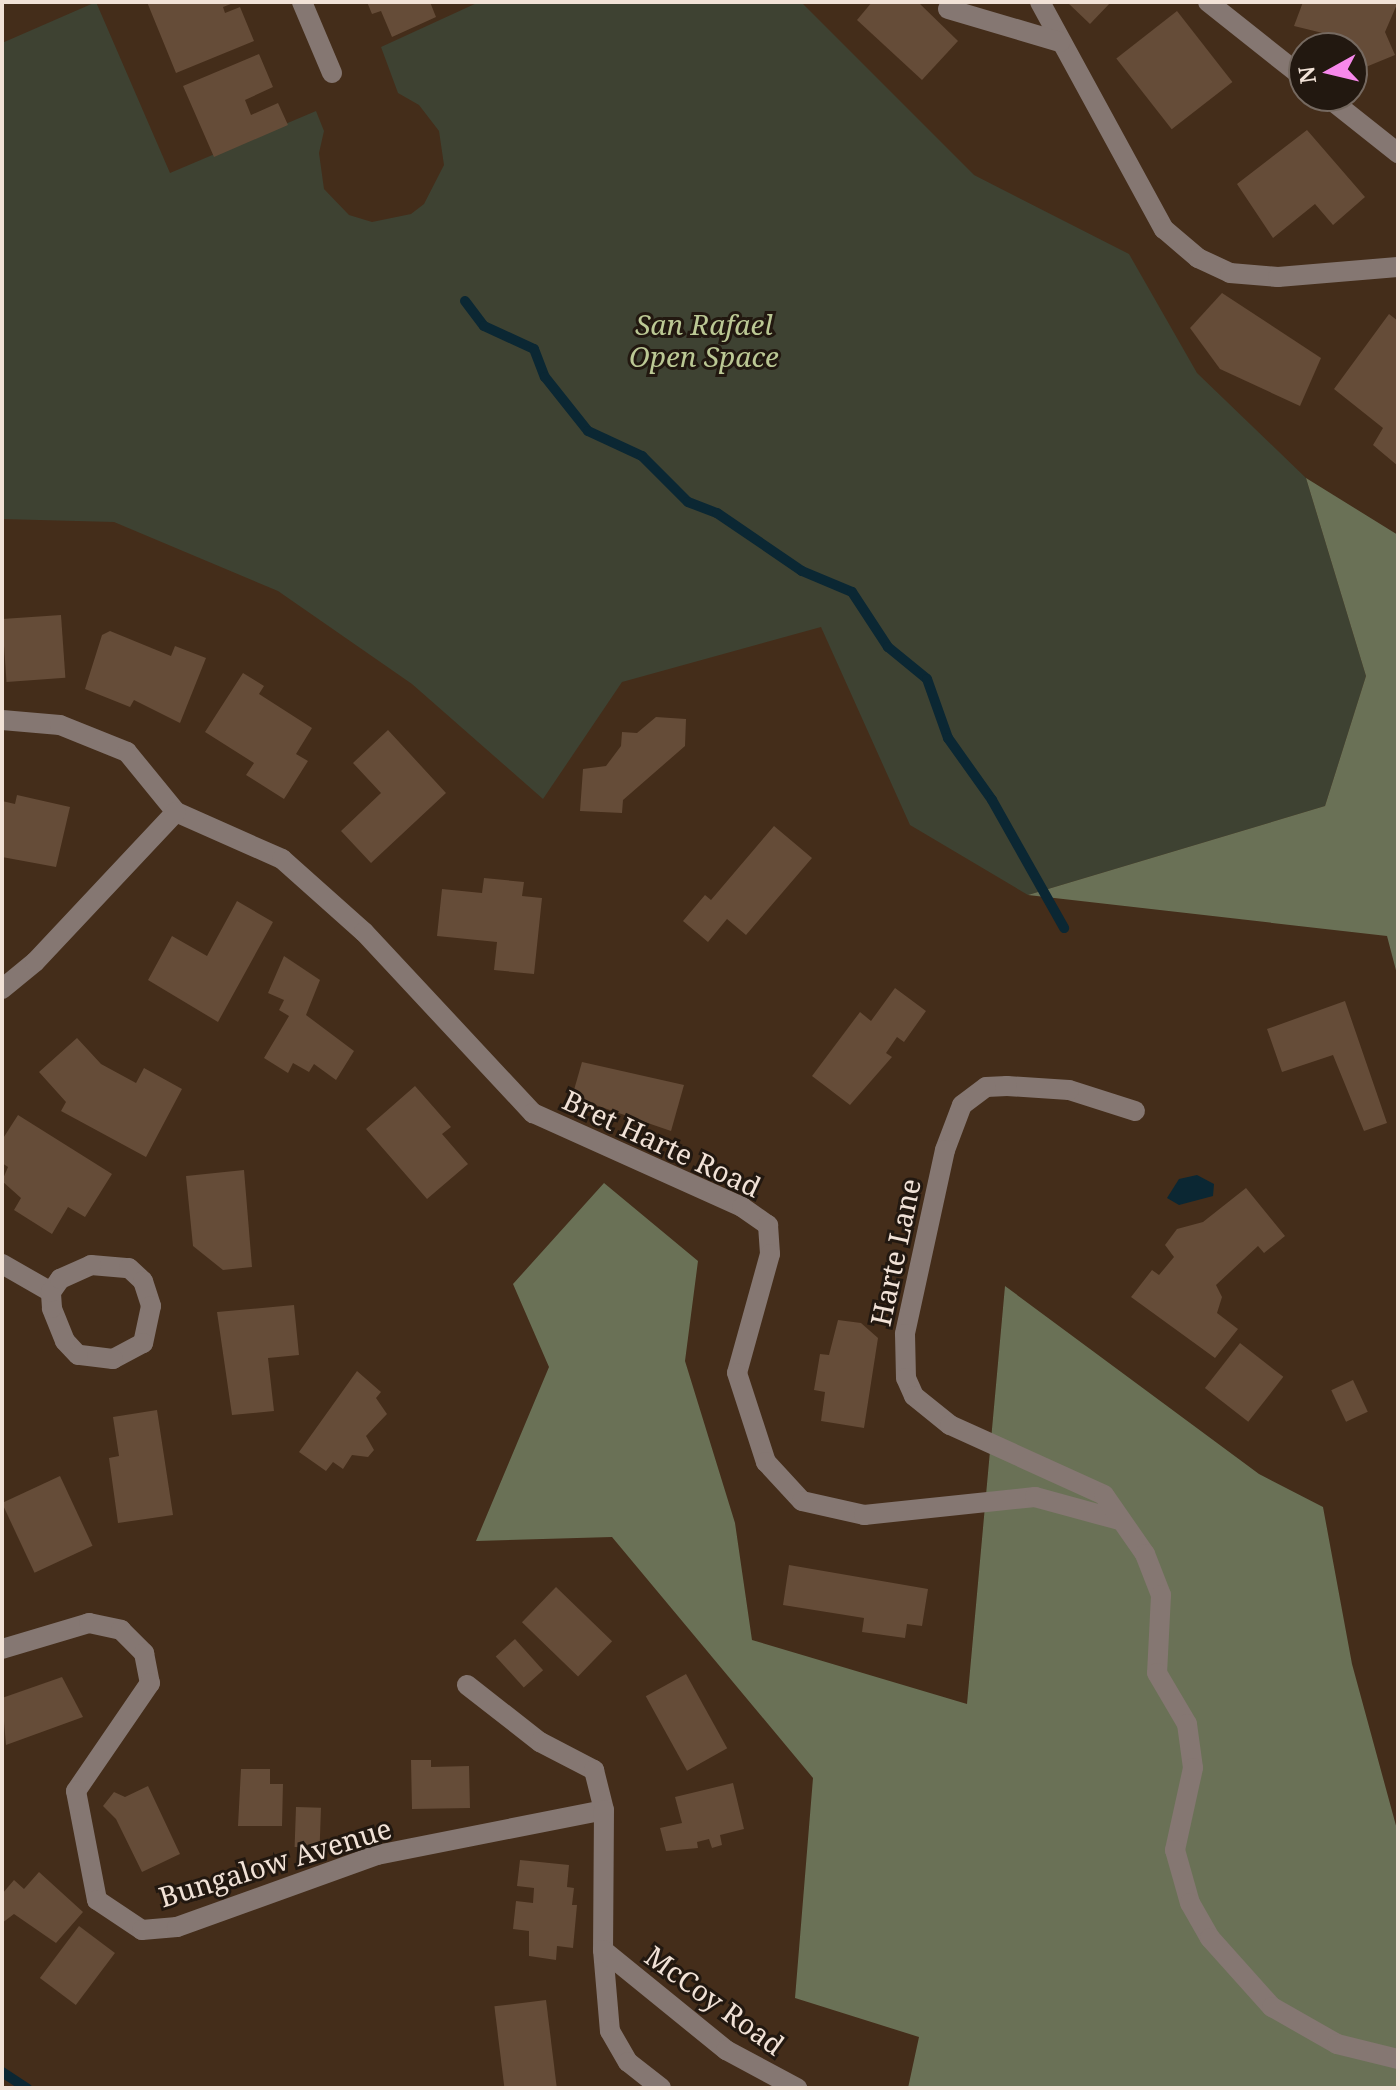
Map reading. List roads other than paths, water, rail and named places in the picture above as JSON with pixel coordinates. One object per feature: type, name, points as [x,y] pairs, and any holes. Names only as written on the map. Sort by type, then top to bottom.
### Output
[{"type":"street","points":[[302,2],[332,73]]},
{"type":"street","points":[[1040,2],[1164,229],[1198,258],[1230,273],[1278,277],[1398,267]]},
{"type":"street","points":[[1208,2],[1288,65]]},
{"type":"street","points":[[948,9],[1060,42]]},
{"type":"street","points":[[1346,112],[1398,153]]},
{"type":"street","name":"Bret Harte Road","points":[[2,720],[60,725],[127,752],[176,812],[282,859],[364,932],[533,1113],[742,1207],[768,1225],[770,1254],[747,1319],[737,1373],[766,1462],[802,1501],[864,1515],[1035,1497],[1119,1520]]},
{"type":"street","points":[[2,989],[35,962],[176,812]]},
{"type":"street","name":"Harte Lane","points":[[1119,1520],[1087,1482],[981,1440],[928,1410],[906,1378],[905,1334],[945,1150],[962,1105],[986,1087],[1007,1086],[1069,1090],[1135,1111]]},
{"type":"street","points":[[2,1264],[51,1292]]},
{"type":"street","points":[[82,1268],[129,1268],[143,1281],[150,1328],[143,1343],[113,1359],[78,1355],[57,1327],[51,1292],[82,1268]]},
{"type":"street","points":[[1119,1520],[1156,1574],[1161,1595],[1157,1673],[1187,1724],[1193,1768],[1175,1850],[1190,1903],[1220,1950],[1272,2007],[1337,2044],[1398,2059]]},
{"type":"street","name":"Bungalow Avenue","points":[[2,1649],[89,1623],[121,1630],[144,1653],[150,1683],[76,1791],[97,1900],[142,1930],[177,1927],[377,1855],[604,1810]]},
{"type":"street","points":[[467,1685],[540,1742],[594,1770],[604,1810],[603,1950],[610,2031],[628,2062],[661,2088]]},
{"type":"street","name":"McCoy Road","points":[[603,1950],[726,2050],[797,2088]]},
{"type":"water","points":[[1197,1175],[1214,1184],[1213,1196],[1179,1205],[1167,1198],[1179,1179]]},
{"type":"waterway","points":[[465,301],[484,326],[534,349],[545,377],[588,431],[642,456],[688,502],[717,513],[802,571],[852,592],[888,647],[927,679],[948,738],[992,800],[1064,928]]},
{"type":"waterway","points":[[2,2072],[27,2088]]},
{"type":"park label","name":"San Rafael Open Space","points":[[704,340]]}]
